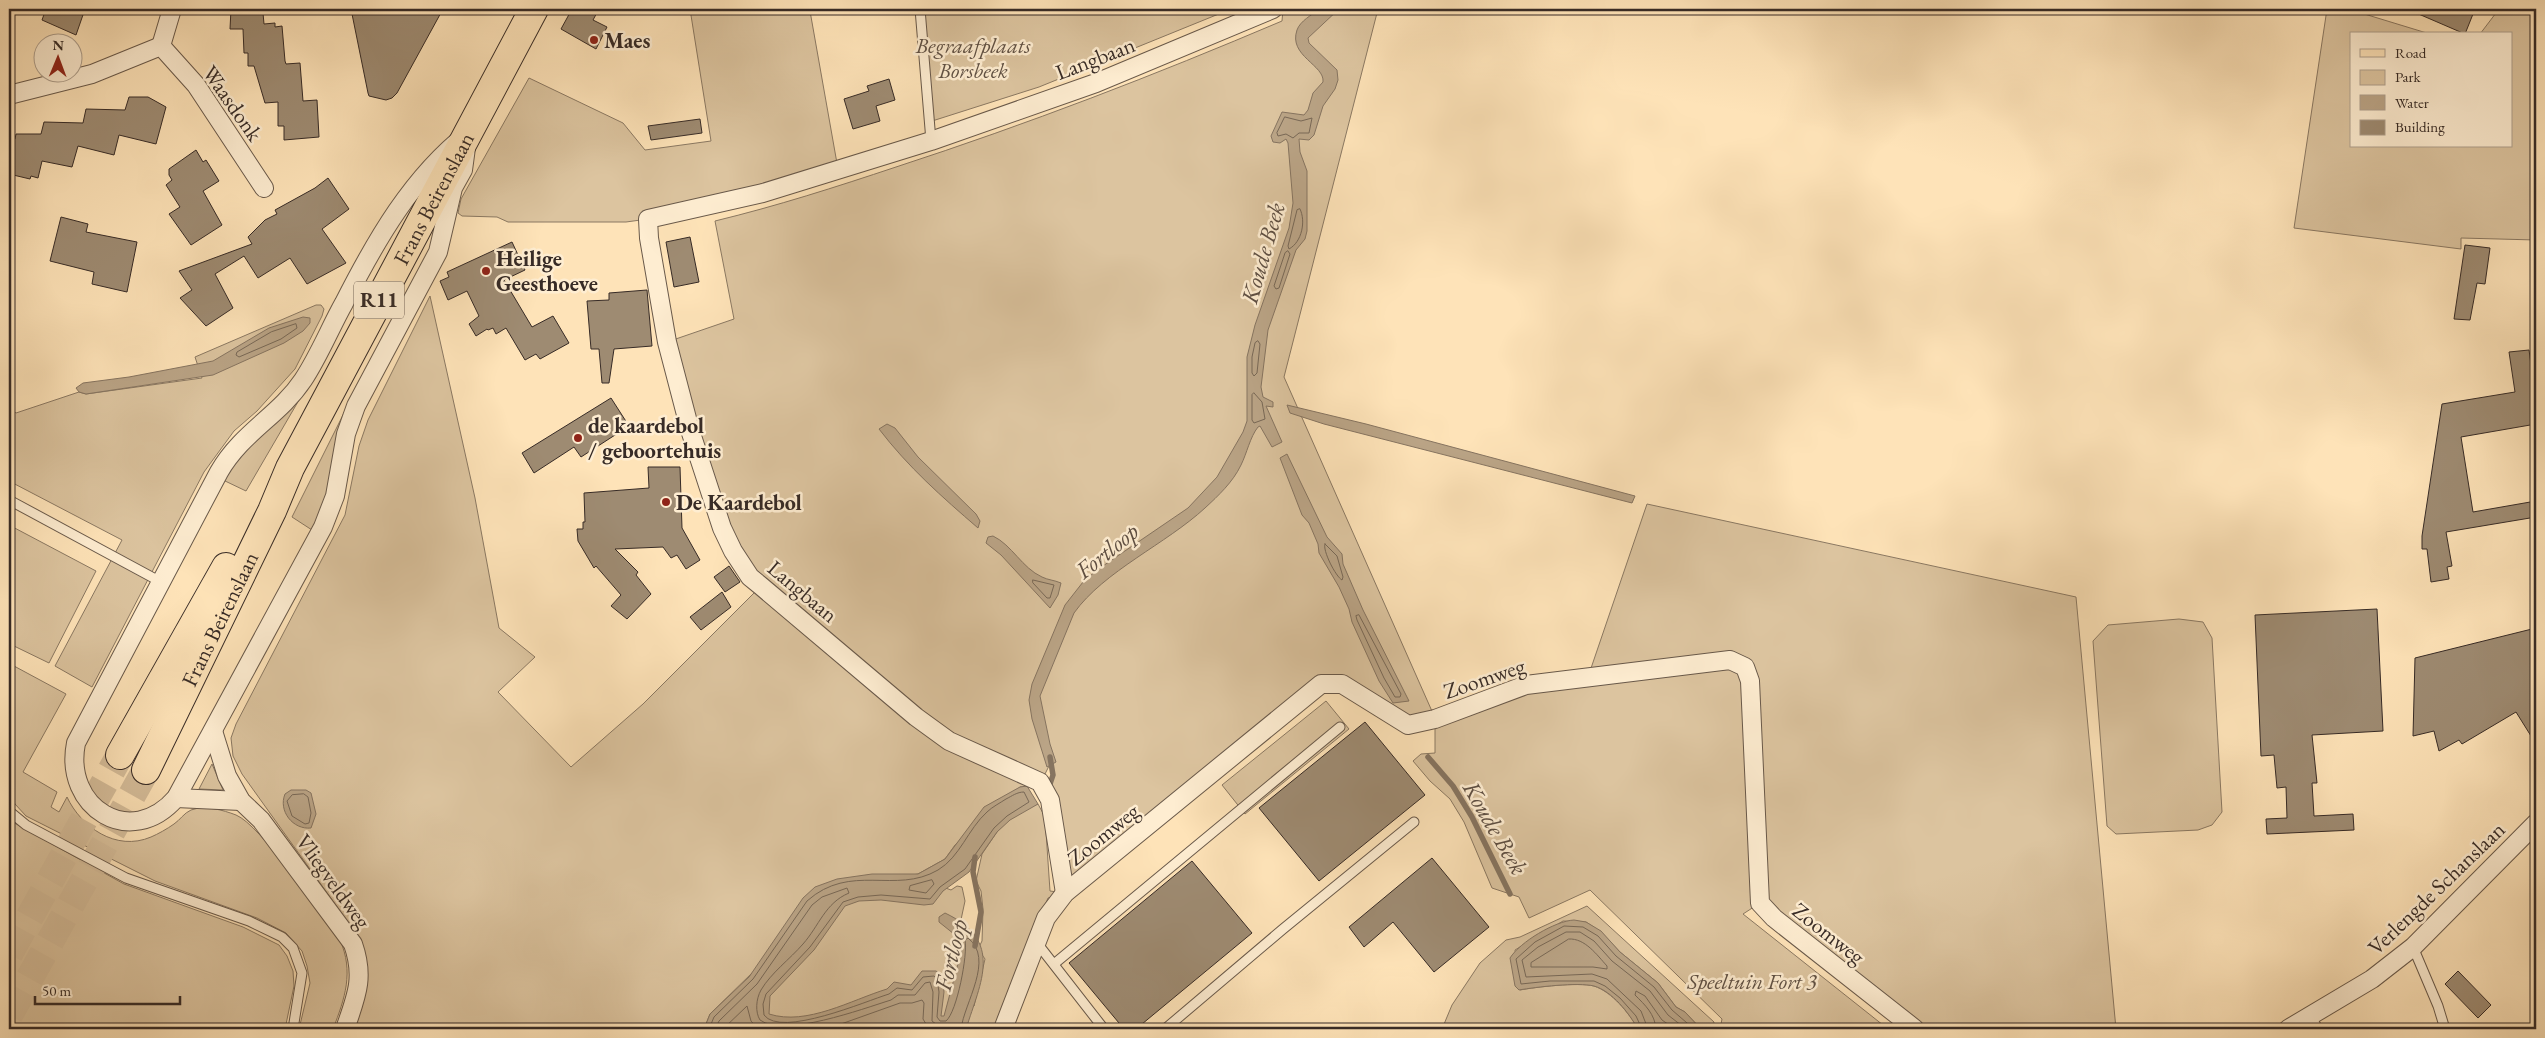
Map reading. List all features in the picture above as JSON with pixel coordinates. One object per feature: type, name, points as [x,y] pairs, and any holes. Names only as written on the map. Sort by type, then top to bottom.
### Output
[{"type":"main road","name":"Frans Beirenslaan","points":[[146,770],[272,511],[290,468],[534,9]]},
{"type":"main road","name":"Frans Beirenslaan","points":[[120,755],[261,504],[290,468]]},
{"type":"street","points":[[9,95],[92,74],[161,46],[172,9]]},
{"type":"street","name":"Langbaan","points":[[1065,893],[1049,797],[1040,782],[950,740],[916,717],[750,576],[733,551],[722,528],[690,430],[667,342],[649,238],[648,219],[763,193],[931,141],[1096,83],[1273,9]]},
{"type":"street","name":"Waasdonk","points":[[161,46],[196,85],[264,188]]},
{"type":"street","points":[[468,132],[462,170],[453,188],[438,252],[356,406],[346,434],[338,483],[330,511],[176,798],[162,811],[138,820],[126,821],[105,815],[82,795],[74,770],[73,757],[81,732],[225,462],[242,441],[285,401],[304,379],[398,206],[442,153],[468,132]]},
{"type":"street","name":"Zoomweg","points":[[1003,1029],[1046,918],[1065,893],[1321,684],[1342,684],[1408,725],[1436,719],[1526,684],[1730,660],[1745,667],[1750,681],[1760,903],[1774,918],[1915,1029]]},
{"type":"street","name":"Vliegveldweg","points":[[213,731],[225,771],[241,801],[261,820],[353,944],[360,976],[357,995],[345,1029]]},
{"type":"street","points":[[176,798],[241,801]]},
{"type":"street","name":"Verlengde Schanslaan","points":[[2288,1029],[2315,1023],[2413,947],[2536,823]]},
{"type":"lane","points":[[920,9],[931,141]]},
{"type":"lane","points":[[9,500],[161,582]]},
{"type":"lane","points":[[1054,964],[1340,727]]},
{"type":"lane","points":[[9,811],[26,825],[126,878],[249,921],[282,938],[293,948],[302,973],[292,1029]]},
{"type":"lane","points":[[1165,1029],[1283,928],[1414,822]]},
{"type":"lane","points":[[1037,943],[1104,1029]]},
{"type":"lane","points":[[2413,947],[2438,1006],[2445,1029]]},
{"type":"green space","points":[[690,9],[801,9],[810,11],[838,169],[648,219],[626,222],[508,222],[497,217],[462,216],[458,213],[461,199],[529,78],[623,123],[645,150],[711,141]]},
{"type":"green space","name":"Begraafplaats Borsbeek","points":[[920,9],[1231,9],[1039,87],[929,122]]},
{"type":"green space","name":"Speeltuin Fort 3","points":[[1283,9],[1378,9],[1284,377],[1435,718],[1588,677],[1647,504],[2076,597],[2116,1029],[1915,1029],[1760,903],[1743,914],[1888,1029],[1720,1029],[1722,1019],[1590,890],[1529,918],[1519,897],[1492,888],[1464,822],[1450,799],[1430,781],[1413,761],[1421,754],[1435,753],[1435,719],[1408,725],[1321,684],[1065,893],[1048,898],[995,1029],[717,1029],[752,973],[710,1014],[704,1029],[353,1029],[366,985],[366,963],[360,939],[242,774],[233,756],[231,738],[236,724],[345,515],[359,446],[368,420],[430,296],[475,498],[499,628],[535,657],[498,692],[571,767],[643,704],[755,592],[733,551],[667,342],[734,319],[715,221],[829,189],[994,134],[1139,80],[1282,21]],"holes":[[[1051,762],[1053,778],[1049,797],[1065,893],[1050,891],[1045,817],[1038,804],[1014,813],[997,832],[982,854],[976,881],[981,891],[983,909],[982,941],[978,949],[985,959],[974,1006],[959,929],[965,901],[962,887],[957,886],[951,890],[912,875],[918,874],[945,859],[955,845],[1020,787],[1027,786],[1030,776],[1045,774]]]},
{"type":"green space","points":[[2327,9],[2348,9],[2423,32],[2350,32],[2350,148],[2512,148],[2512,32],[2482,32],[2499,9],[2528,9],[2536,14],[2536,240],[2461,238],[2461,249],[2294,228]]},
{"type":"green space","points":[[316,305],[321,305],[324,309],[322,316],[295,369],[257,411],[234,431],[204,472],[92,687],[55,666],[122,540],[9,481],[9,408],[16,413],[79,392],[86,394],[202,378],[195,357]]},
{"type":"green space","points":[[306,388],[246,491],[223,480],[232,464]]},
{"type":"green space","points":[[348,405],[325,505],[312,530],[292,517]]},
{"type":"green space","points":[[9,525],[96,571],[49,663],[14,646],[9,590]]},
{"type":"green space","points":[[2179,619],[2203,622],[2212,638],[2222,812],[2212,825],[2198,830],[2116,834],[2107,826],[2093,641],[2108,625]]},
{"type":"green space","points":[[14,666],[66,694],[23,772],[57,792],[51,807],[59,812],[67,797],[81,818],[91,827],[113,839],[125,841],[138,841],[151,837],[171,826],[191,810],[208,808],[220,810],[236,815],[247,822],[275,852],[340,940],[344,952],[347,963],[346,985],[333,1029],[299,1029],[310,983],[302,951],[286,933],[257,918],[155,881],[26,816],[15,804],[9,793],[9,714]]},
{"type":"green space","points":[[1326,701],[1349,729],[1245,814],[1222,785]]},
{"type":"green space","points":[[212,764],[223,790],[199,789]]},
{"type":"green space","points":[[9,820],[124,884],[243,927],[279,945],[287,956],[293,971],[294,986],[285,1029],[9,1029]]},
{"type":"green space","points":[[1587,906],[1714,1022],[1713,1029],[1701,1029],[1685,1012],[1676,1007],[1658,983],[1620,952],[1601,932],[1586,922],[1563,921],[1515,950],[1520,990],[1546,986],[1594,986],[1613,998],[1630,1016],[1638,1029],[1442,1029],[1452,1005],[1480,963],[1506,940],[1520,937]]},
{"type":"water","points":[[1319,9],[1339,9],[1308,38],[1309,43],[1337,70],[1338,80],[1335,89],[1323,106],[1314,135],[1309,140],[1299,139],[1300,152],[1307,171],[1307,231],[1305,239],[1296,250],[1268,330],[1261,387],[1263,397],[1273,402],[1273,407],[1266,406],[1282,442],[1272,447],[1260,426],[1258,427],[1238,471],[1220,494],[1172,534],[1102,584],[1074,613],[1040,696],[1050,744],[1056,762],[1047,767],[1032,719],[1029,700],[1032,684],[1065,605],[1083,582],[1097,570],[1188,508],[1217,477],[1243,432],[1247,421],[1247,357],[1255,325],[1289,228],[1293,203],[1288,143],[1286,139],[1280,143],[1273,142],[1271,136],[1282,112],[1304,115],[1308,110],[1313,93],[1323,82],[1319,70],[1302,53],[1296,39],[1297,30],[1301,24]]},
{"type":"water","points":[[303,317],[310,318],[310,323],[303,331],[284,343],[213,375],[86,394],[79,392],[76,388],[83,383],[129,377],[213,361],[269,328]]},
{"type":"water","points":[[1287,405],[1366,424],[1635,496],[1632,503],[1324,424],[1290,413]]},
{"type":"water","points":[[887,424],[895,428],[918,457],[976,514],[980,521],[978,528],[902,456],[879,429]]},
{"type":"water","points":[[1287,454],[1327,537],[1342,554],[1343,564],[1363,610],[1409,701],[1393,703],[1379,681],[1352,622],[1349,609],[1339,587],[1319,553],[1318,544],[1309,523],[1302,515],[1280,458]]},
{"type":"water","points":[[993,536],[1006,545],[1035,573],[1061,583],[1058,595],[1050,608],[1001,555],[986,543],[988,537]]},
{"type":"water","points":[[1027,786],[1038,804],[1010,820],[997,832],[969,872],[943,891],[933,904],[924,905],[881,900],[859,901],[845,906],[814,950],[770,996],[769,1014],[798,1017],[844,1005],[887,989],[894,982],[911,985],[922,971],[936,971],[942,975],[944,992],[941,1016],[944,1016],[962,949],[959,938],[939,922],[939,917],[945,913],[963,924],[975,936],[982,949],[982,979],[966,1029],[704,1029],[710,1014],[749,977],[803,898],[815,887],[837,879],[872,874],[918,874],[945,859],[984,807],[1020,787]]},
{"type":"water","points":[[291,790],[306,790],[311,793],[316,814],[311,828],[298,826],[285,813],[283,800],[285,794]]},
{"type":"water","points":[[1574,920],[1586,922],[1601,931],[1620,952],[1658,983],[1676,1007],[1685,1012],[1701,1029],[1638,1029],[1630,1016],[1613,998],[1594,986],[1546,986],[1519,990],[1515,986],[1510,958],[1522,945],[1539,933],[1557,924]]},
{"type":"building","points":[[46,9],[85,9],[77,32],[69,32],[42,20]]},
{"type":"building","points":[[231,9],[259,9],[259,13],[263,13],[264,24],[275,23],[275,27],[282,26],[286,64],[300,63],[303,101],[317,100],[319,137],[284,140],[284,126],[278,126],[278,102],[265,103],[254,66],[248,66],[248,53],[244,53],[243,29],[230,29]]},
{"type":"building","points":[[351,9],[443,9],[397,93],[392,98],[386,100],[369,96]]},
{"type":"building","points":[[572,9],[599,9],[593,20],[607,27],[596,49],[561,29]]},
{"type":"building","points":[[2407,9],[2475,9],[2466,32],[2460,32]]},
{"type":"building","points":[[889,79],[895,100],[876,106],[880,121],[853,129],[844,99],[869,91],[867,86]]},
{"type":"building","points":[[129,97],[148,97],[166,107],[156,144],[119,135],[114,155],[78,146],[72,167],[42,161],[38,178],[31,176],[30,179],[9,174],[9,138],[15,139],[16,134],[41,134],[44,122],[83,123],[86,109],[125,110]]},
{"type":"building","points":[[700,119],[702,133],[651,140],[648,126]]},
{"type":"building","points":[[196,150],[203,162],[206,160],[219,181],[203,191],[222,225],[191,245],[169,214],[180,207],[166,185],[172,180],[169,175],[169,169]]},
{"type":"building","points":[[328,178],[349,209],[322,229],[346,263],[307,284],[290,258],[258,278],[244,256],[215,274],[233,308],[206,326],[180,298],[192,290],[179,271],[252,244],[248,237],[265,220],[277,214],[275,210],[315,188]]},
{"type":"building","points":[[61,217],[88,224],[86,232],[137,242],[127,292],[92,284],[94,272],[50,261]]},
{"type":"building","points":[[690,237],[699,282],[674,287],[666,242]]},
{"type":"building","points":[[512,242],[525,270],[504,280],[532,327],[553,316],[569,343],[540,359],[536,354],[525,360],[506,328],[496,334],[493,328],[487,329],[476,336],[469,324],[479,316],[467,291],[448,300],[440,281],[449,277],[447,272]]},
{"type":"building","points":[[2465,245],[2490,248],[2485,284],[2477,283],[2470,320],[2454,319]]},
{"type":"building","points":[[647,290],[652,346],[614,349],[609,383],[602,383],[599,349],[591,349],[587,301],[609,300],[609,293]]},
{"type":"building","points":[[2529,350],[2532,372],[2536,371],[2536,424],[2461,437],[2473,512],[2536,501],[2536,517],[2446,532],[2452,566],[2447,567],[2449,579],[2431,582],[2427,549],[2422,549],[2422,536],[2442,404],[2515,392],[2509,352]]},
{"type":"building","name":"de kaardebol / geboortehuis","points":[[611,398],[629,426],[581,457],[574,447],[534,473],[522,453]]},
{"type":"building","points":[[648,467],[680,467],[682,528],[700,560],[686,569],[677,555],[671,558],[663,547],[615,549],[638,572],[636,575],[651,594],[627,619],[611,606],[621,595],[596,566],[594,568],[578,541],[577,529],[583,529],[583,522],[585,522],[584,493],[649,488]]},
{"type":"building","points":[[729,566],[740,582],[725,592],[714,577]]},
{"type":"building","points":[[722,592],[731,607],[701,630],[690,617]]},
{"type":"building","points":[[2377,609],[2383,731],[2312,735],[2317,783],[2312,783],[2314,816],[2353,814],[2354,830],[2267,834],[2266,819],[2287,818],[2286,787],[2277,788],[2274,755],[2261,756],[2255,615]]},
{"type":"building","points":[[2536,628],[2536,744],[2516,712],[2462,744],[2459,740],[2439,751],[2434,731],[2413,736],[2415,658]]},
{"type":"building","points":[[1365,722],[1425,795],[1319,881],[1259,808]]},
{"type":"building","points":[[1432,858],[1489,927],[1434,972],[1393,922],[1364,947],[1349,927]]},
{"type":"building","points":[[1192,861],[1252,933],[1136,1029],[1124,1029],[1069,963]]},
{"type":"building","points":[[2458,971],[2491,1005],[2478,1018],[2445,984]]},
{"type":"waterway","name":"Fortloop","points":[[1050,757],[1053,775],[1050,784]]},
{"type":"waterway","name":"Koude Beek","points":[[1428,757],[1453,786],[1472,817],[1510,894]]},
{"type":"waterway","name":"Fortloop","points":[[975,857],[973,872],[981,912],[975,946]]},
{"type":"tunnel","points":[[9,954],[120,755]]},
{"type":"tunnel","points":[[9,1015],[146,770]]},
{"type":"place","name":"Maes","points":[[594,40]]},
{"type":"place","name":"Heilige Geesthoeve","points":[[486,271]]},
{"type":"place","name":"de kaardebol / geboortehuis","points":[[578,438]]},
{"type":"place","name":"De Kaardebol","points":[[666,502]]}]
